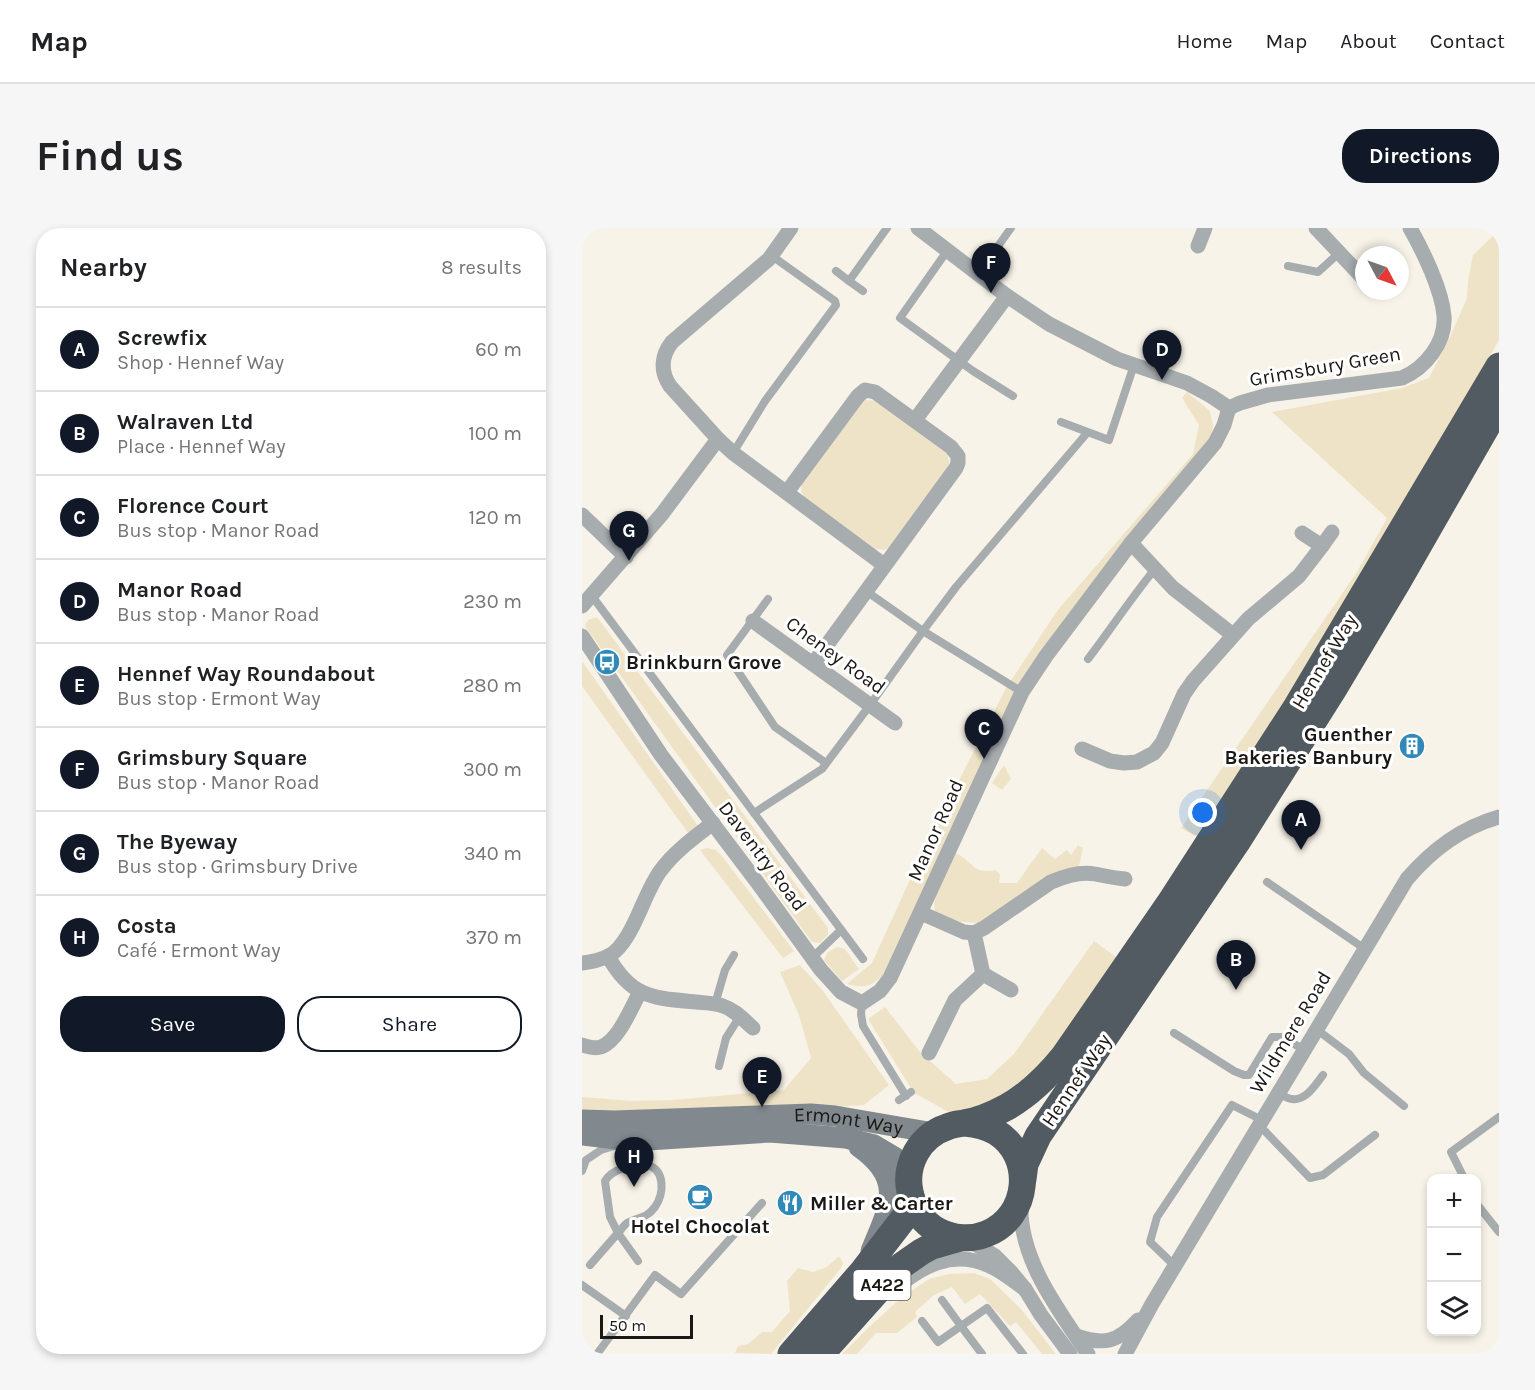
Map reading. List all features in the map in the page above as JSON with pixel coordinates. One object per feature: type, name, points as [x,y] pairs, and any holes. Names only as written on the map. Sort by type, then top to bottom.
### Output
[{"type":"highway","name":"Hennef Way","points":[[965,1123],[993,1114],[1020,1099],[1047,1077],[1064,1056],[1169,904],[1297,706],[1499,366]]},
{"type":"highway","name":"Hennef Way","points":[[1022,1186],[1025,1164],[1038,1136],[1237,842],[1327,700],[1499,405]]},
{"type":"highway","points":[[965,1123],[987,1127],[1006,1139],[1013,1148],[1018,1158],[1022,1186],[1013,1214],[997,1229],[987,1234],[962,1238],[938,1231],[921,1217],[915,1207],[910,1186],[911,1163],[916,1151],[934,1132],[965,1123]]},
{"type":"highway","name":"A422","points":[[791,1354],[863,1271],[907,1214],[910,1186]]},
{"type":"highway","name":"A422","points":[[825,1349],[888,1278],[909,1259],[932,1246],[962,1238]]},
{"type":"street","points":[[791,228],[772,256],[672,342],[664,355],[663,371],[670,386],[733,453],[884,565]]},
{"type":"street","points":[[918,228],[1007,296],[1049,324],[1083,343],[1134,365],[1187,383],[1229,408]]},
{"type":"street","points":[[1198,246],[1205,228]]},
{"type":"street","points":[[1316,228],[1355,270]]},
{"type":"street","name":"Grimsbury Green","points":[[1229,408],[1268,395],[1402,378],[1422,366],[1438,343],[1444,318],[1436,285],[1410,228]]},
{"type":"street","points":[[915,420],[1007,296]]},
{"type":"street","points":[[787,492],[858,396],[866,390],[874,392],[915,420],[951,447],[958,456],[956,468],[813,664]]},
{"type":"street","name":"Manor Road","points":[[862,1003],[887,982],[1022,692],[1046,656],[1131,543],[1215,443],[1229,408]]},
{"type":"street","points":[[587,601],[662,514],[718,438]]},
{"type":"street","points":[[582,515],[626,557]]},
{"type":"street","points":[[1082,749],[1110,761],[1124,763],[1137,762],[1154,753],[1162,743],[1184,694],[1193,681],[1257,611],[1305,569],[1332,532]]},
{"type":"street","points":[[1302,534],[1322,546]]},
{"type":"street","points":[[1131,543],[1184,598],[1233,635]]},
{"type":"street","name":"Cheney Road","points":[[753,621],[895,723]]},
{"type":"street","name":"Daventry Road","points":[[582,636],[661,755],[812,958],[835,987],[862,1003]]},
{"type":"street","name":"Wildmere Road","points":[[1125,1354],[1152,1304],[1403,886],[1433,852],[1451,838],[1467,829],[1499,817]]},
{"type":"street","points":[[582,963],[599,960],[615,952],[626,939],[662,868],[677,852],[713,823]]},
{"type":"street","points":[[921,913],[964,932],[974,933],[1051,882],[1061,878],[1093,873],[1125,879]]},
{"type":"street","points":[[974,933],[983,974],[1011,990]]},
{"type":"street","points":[[608,956],[623,979],[640,992],[663,999],[716,1004],[730,1009],[753,1028]]},
{"type":"street","points":[[929,1053],[955,1000],[983,974]]},
{"type":"street","points":[[582,1045],[597,1048],[606,1044],[617,1032],[640,992]]},
{"type":"street","name":"Ermont Way","points":[[582,1120],[615,1121],[811,1114],[934,1132]]},
{"type":"street","name":"Ermont Way","points":[[582,1135],[633,1141],[770,1132],[846,1137],[874,1145],[896,1158],[910,1186]]},
{"type":"street","points":[[846,1137],[879,1165],[885,1172],[890,1188],[888,1209],[863,1271]]},
{"type":"street","points":[[1022,1186],[1020,1208],[1022,1232],[1029,1254],[1054,1304],[1088,1354]]},
{"type":"street","points":[[962,1238],[995,1256],[1025,1289],[1070,1354]]},
{"type":"street","points":[[825,1349],[908,1278],[938,1262],[950,1259],[974,1260],[994,1268],[1025,1289]]},
{"type":"street","name":"Wildmere Road","points":[[1076,1336],[1094,1342],[1107,1342],[1120,1336],[1134,1325],[1152,1304]]},
{"type":"lane","points":[[849,280],[887,228]]},
{"type":"lane","points":[[978,274],[1011,228]]},
{"type":"lane","points":[[947,251],[900,318],[959,361],[1013,396]]},
{"type":"lane","points":[[1288,266],[1318,272],[1339,253]]},
{"type":"lane","points":[[733,453],[765,401],[836,305],[772,256]]},
{"type":"lane","points":[[836,271],[863,291]]},
{"type":"lane","points":[[1061,422],[1107,440],[1110,438],[1134,365]]},
{"type":"lane","points":[[754,813],[819,771],[957,587],[1088,433]]},
{"type":"lane","points":[[1088,659],[1155,568]]},
{"type":"lane","points":[[866,591],[923,631],[1022,692]]},
{"type":"lane","points":[[768,599],[727,655],[775,727],[826,763]]},
{"type":"lane","name":"Daventry Road","points":[[587,601],[754,813],[863,959]]},
{"type":"lane","points":[[1267,882],[1365,949]]},
{"type":"lane","points":[[812,958],[841,930]]},
{"type":"lane","points":[[716,1004],[725,970],[734,955]]},
{"type":"lane","points":[[862,1003],[863,1026],[905,1096]]},
{"type":"lane","points":[[719,1065],[726,1038],[740,1016]]},
{"type":"lane","points":[[1316,1029],[1349,1054],[1364,1073],[1404,1106]]},
{"type":"lane","points":[[1174,1033],[1244,1075],[1249,1075],[1272,1037],[1283,1037],[1304,1050]]},
{"type":"lane","points":[[1278,1093],[1293,1100],[1302,1097],[1310,1092],[1323,1075]]},
{"type":"lane","points":[[1175,1266],[1150,1242],[1157,1217],[1232,1105],[1260,1123],[1310,1178],[1323,1175],[1375,1135]]},
{"type":"lane","points":[[1462,1174],[1451,1152],[1499,1116]]},
{"type":"lane","name":"Ermont Way","points":[[582,1172],[586,1160],[601,1150],[633,1141]]},
{"type":"lane","points":[[590,1264],[618,1233],[627,1223],[643,1218],[655,1208],[662,1194],[662,1182],[658,1172],[648,1165],[619,1169],[609,1174],[604,1181],[610,1217],[618,1233],[638,1261]]},
{"type":"lane","points":[[597,1354],[655,1275],[681,1294],[762,1203]]},
{"type":"lane","points":[[1481,1209],[1499,1232]]},
{"type":"lane","points":[[582,1285],[626,1316]]},
{"type":"lane","points":[[942,1300],[982,1354]]},
{"type":"lane","points":[[922,1320],[938,1342],[987,1308],[1023,1354]]},
{"type":"shaded area","points":[[1499,230],[1499,340],[1363,583],[1203,841],[1181,828],[1357,572],[1387,518],[1272,412],[1402,388],[1429,378],[1467,298],[1473,255]]},
{"type":"shaded area","points":[[1187,392],[1210,411],[1213,426],[1210,441],[1017,695],[890,969],[879,979],[866,986],[847,984],[872,963],[923,851],[1006,688],[1057,611],[1193,454],[1199,425],[1182,398]]},
{"type":"shaded area","points":[[862,401],[876,401],[947,452],[950,465],[892,546],[884,550],[875,549],[804,498],[802,493],[801,484]]},
{"type":"shaded area","points":[[597,617],[828,928],[828,935],[820,943],[812,942],[585,626],[588,620]]},
{"type":"shaded area","points":[[582,661],[698,826],[688,833],[582,686]]},
{"type":"shaded area","points":[[1004,765],[1011,779],[1002,790],[992,783]]},
{"type":"shaded area","points":[[1078,845],[1083,848],[1079,866],[1034,886],[978,923],[936,917],[934,909],[937,892],[955,853],[977,869],[996,870],[1000,875],[999,883],[1017,883],[1042,848],[1055,859],[1067,850],[1071,855]]},
{"type":"shaded area","points":[[707,848],[716,850],[722,856],[794,951],[783,958],[700,850]]},
{"type":"shaded area","points":[[1094,941],[1123,962],[1023,1088],[988,1106],[951,1113],[914,1093],[868,1019],[885,1007],[920,1052],[956,1084],[987,1079],[1014,1054]]},
{"type":"shaded area","points":[[837,947],[845,949],[859,969],[842,981],[824,960],[828,952]]},
{"type":"shaded area","points":[[800,965],[823,991],[889,1085],[864,1105],[582,1114],[582,1097],[632,1101],[673,1100],[784,1090],[811,1058],[799,1015],[780,972]]},
{"type":"shaded area","points":[[839,1256],[843,1263],[841,1268],[771,1354],[735,1353],[738,1346],[748,1344],[762,1332],[772,1332],[790,1311],[787,1281],[798,1268],[813,1272],[827,1267]]},
{"type":"shaded area","points":[[974,1273],[990,1279],[1021,1309],[1056,1354],[1042,1354],[1016,1322],[1010,1326],[980,1294],[965,1304],[952,1287],[934,1295],[915,1312],[917,1317],[897,1333],[876,1333],[857,1354],[842,1354],[901,1298],[929,1279],[949,1274]]},
{"type":"place","name":"Grimsbury Square","points":[[991,293]]},
{"type":"place","name":"Manor Road","points":[[1162,380]]},
{"type":"place","name":"The Byeway","points":[[629,561]]},
{"type":"place","name":"Brinkburn Grove","points":[[607,662]]},
{"type":"place","name":"Guenther Bakeries Banbury","points":[[1412,746]]},
{"type":"place","name":"Florence Court","points":[[984,759]]},
{"type":"place","name":"Screwfix","points":[[1301,850]]},
{"type":"place","name":"Walraven Ltd","points":[[1236,990]]},
{"type":"place","name":"Hennef Way Roundabout","points":[[762,1107]]},
{"type":"place","name":"Costa","points":[[634,1187]]},
{"type":"place","name":"Hotel Chocolat","points":[[700,1197]]},
{"type":"place","name":"Miller & Carter","points":[[790,1203]]}]
